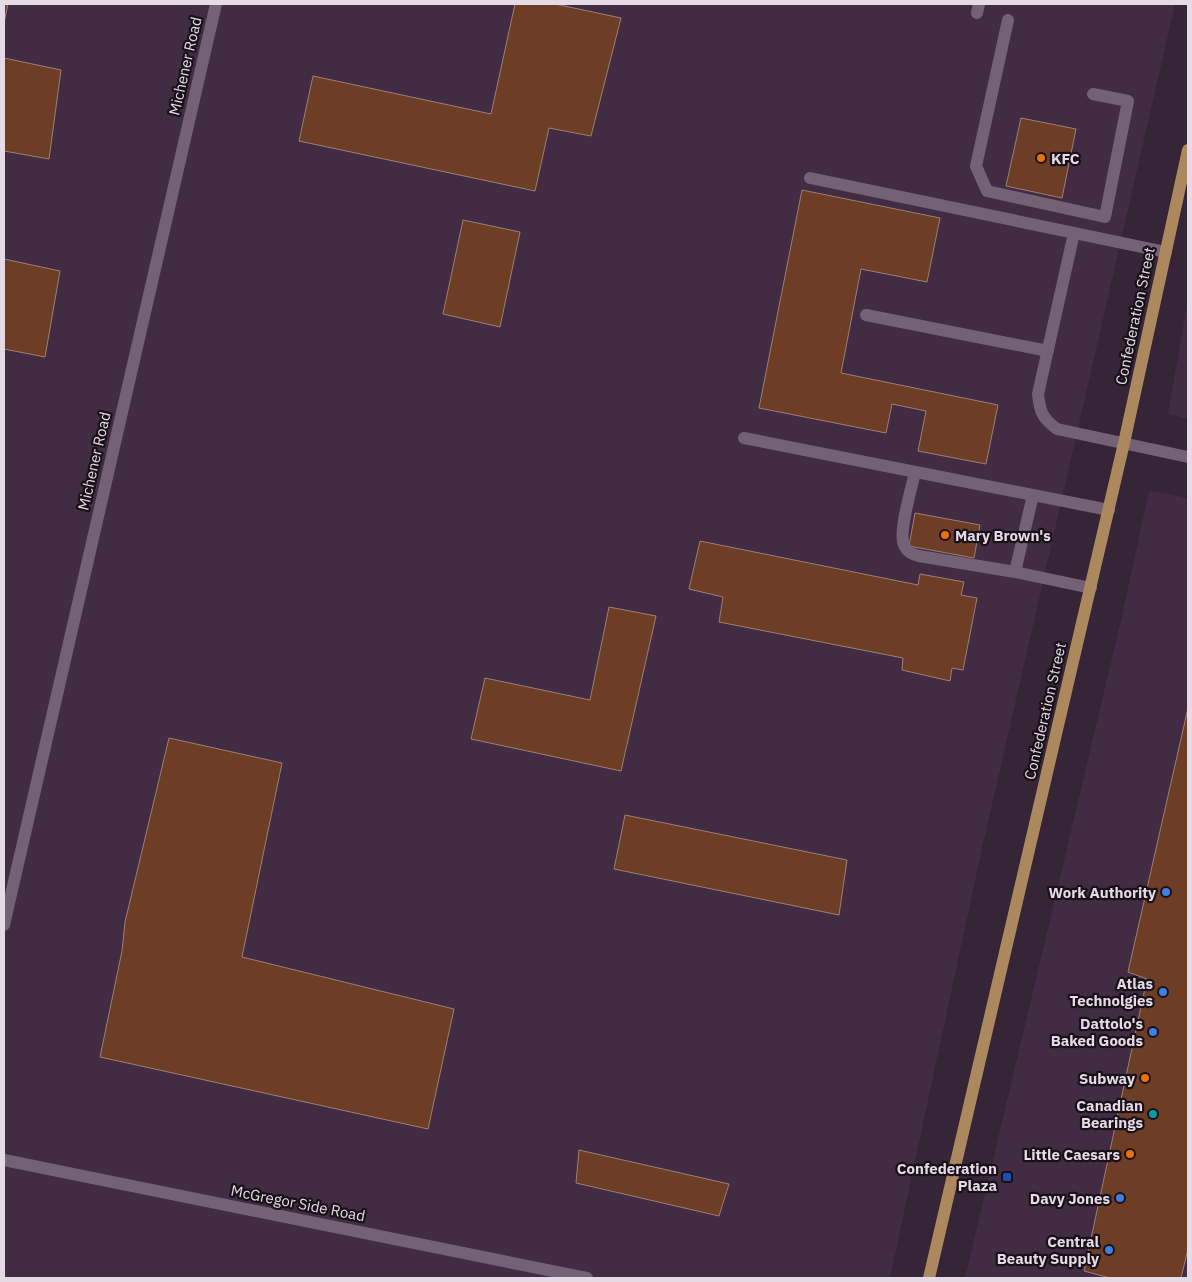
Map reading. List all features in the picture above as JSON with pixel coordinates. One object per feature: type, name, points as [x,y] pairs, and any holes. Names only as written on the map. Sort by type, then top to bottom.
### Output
[{"type":"main road","name":"Confederation Street","points":[[929,1278],[1109,510],[1188,150]]},
{"type":"street","name":"Michener Road","points":[[4,925],[216,4]]},
{"type":"street","points":[[1008,20],[976,166],[987,192],[1104,217],[1128,101],[1093,94]]},
{"type":"street","points":[[810,178],[1166,252]]},
{"type":"street","points":[[1074,233],[1038,394],[1039,409],[1046,421],[1057,429],[1188,457]]},
{"type":"street","points":[[866,316],[1048,351]]},
{"type":"street","points":[[744,438],[1109,510]]},
{"type":"street","points":[[915,472],[902,533],[903,544],[909,552],[919,556],[1015,572],[1091,588]]},
{"type":"street","points":[[1015,572],[1032,495]]},
{"type":"street","name":"McGregor Side Road","points":[[4,1160],[586,1278]]},
{"type":"shaded area","points":[[4,4],[1175,4],[981,853],[890,1278],[4,1278]]},
{"type":"shaded area","points":[[1188,299],[1188,419],[1168,414]]},
{"type":"shaded area","points":[[1149,491],[1188,498],[1188,1278],[965,1278],[1122,616]]},
{"type":"building","points":[[4,4],[8,4],[4,23]]},
{"type":"building","points":[[515,4],[555,4],[621,18],[591,136],[549,128],[535,191],[299,141],[313,76],[491,114]]},
{"type":"building","points":[[4,58],[61,70],[49,159],[4,151]]},
{"type":"building","name":"KFC","points":[[1021,118],[1076,129],[1062,198],[1006,186]]},
{"type":"building","points":[[802,190],[940,218],[927,282],[861,269],[841,373],[998,405],[986,464],[918,451],[926,411],[892,404],[886,433],[759,408]]},
{"type":"building","points":[[463,220],[520,232],[500,327],[443,314]]},
{"type":"building","points":[[4,259],[60,271],[45,357],[4,349]]},
{"type":"building","name":"Mary Brown's","points":[[915,513],[980,525],[974,558],[909,546]]},
{"type":"building","points":[[700,541],[918,585],[920,574],[964,582],[961,595],[977,598],[963,670],[952,668],[950,681],[902,670],[903,658],[719,622],[723,597],[689,589]]},
{"type":"building","points":[[609,607],[656,616],[621,771],[471,739],[485,678],[590,700]]},
{"type":"building","name":"Canadian Bearings","points":[[1188,708],[1188,1249],[1181,1278],[1110,1278],[1084,1271],[1147,979],[1128,972]]},
{"type":"building","points":[[169,738],[282,763],[242,957],[454,1009],[428,1129],[100,1057],[122,951],[125,922]]},
{"type":"building","points":[[625,815],[847,860],[839,915],[614,869]]},
{"type":"building","points":[[579,1150],[729,1184],[719,1216],[576,1183]]},
{"type":"place","name":"KFC","points":[[1041,158]]},
{"type":"place","name":"Mary Brown's","points":[[945,535]]},
{"type":"place","name":"Work Authority","points":[[1166,892]]},
{"type":"place","name":"Atlas Technolgies","points":[[1163,992]]},
{"type":"place","name":"Dattolo's Baked Goods","points":[[1153,1032]]},
{"type":"place","name":"Subway","points":[[1145,1078]]},
{"type":"place","name":"Canadian Bearings","points":[[1153,1114]]},
{"type":"place","name":"Little Caesars","points":[[1130,1154]]},
{"type":"place","name":"Confederation Plaza","points":[[1007,1177]]},
{"type":"place","name":"Davy Jones","points":[[1120,1198]]},
{"type":"place","name":"Central Beauty Supply","points":[[1109,1250]]}]
